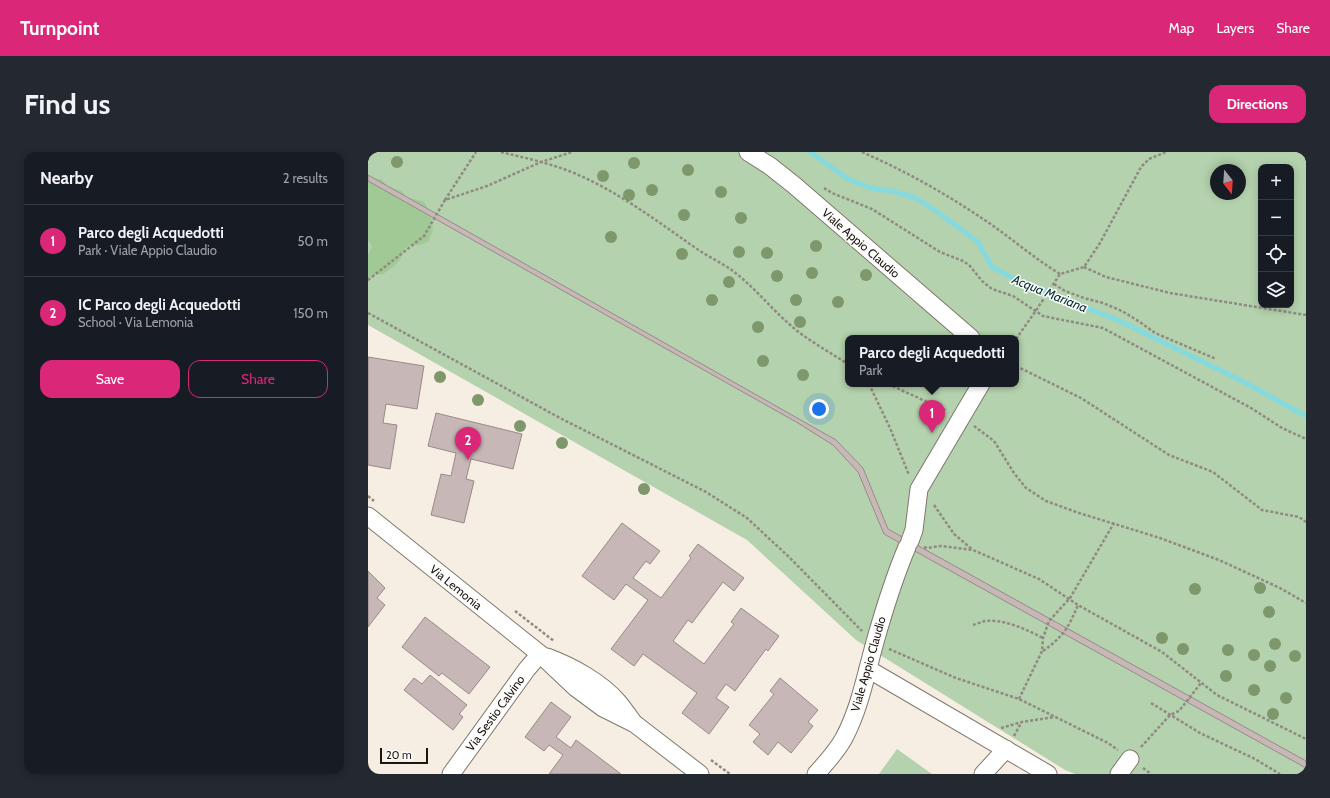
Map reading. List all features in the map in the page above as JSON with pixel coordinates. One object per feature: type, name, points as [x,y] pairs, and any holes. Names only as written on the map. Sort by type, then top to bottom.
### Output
[{"type":"street","name":"Viale Appio Claudio","points":[[748,152],[770,166],[794,185],[968,335]]},
{"type":"street","name":"Viale Appio Claudio","points":[[816,774],[833,756],[845,737],[854,713],[891,587],[914,530],[919,489],[979,387]]},
{"type":"street","name":"Via Lemonia","points":[[369,518],[540,654],[567,664],[591,679],[618,701],[634,724],[700,774]]},
{"type":"street","name":"Via Sestio Calvino","points":[[451,774],[527,669],[540,654]]},
{"type":"street","points":[[868,669],[1048,774]]},
{"type":"street","points":[[983,774],[1006,749]]},
{"type":"street","points":[[1119,774],[1130,759]]},
{"type":"path","points":[[368,280],[424,236],[476,152]]},
{"type":"path","points":[[501,152],[541,162],[573,173],[612,192],[649,215],[699,250],[732,270],[750,284],[788,324],[820,347],[845,362]]},
{"type":"path","points":[[445,200],[487,186],[541,162],[572,152]]},
{"type":"path","points":[[862,152],[920,181],[981,217],[1044,264],[1060,274]]},
{"type":"path","points":[[1018,335],[1052,288],[1060,274],[1084,267],[1100,243],[1141,167],[1149,159],[1166,152]]},
{"type":"path","points":[[820,185],[832,193],[872,209],[940,252],[963,261],[970,266],[982,281],[992,289],[1013,296],[1035,312],[1052,319],[1104,328],[1251,408],[1282,428],[1306,439]]},
{"type":"path","points":[[1084,267],[1106,277],[1170,293],[1306,315]]},
{"type":"path","points":[[1054,284],[1072,293],[1103,302],[1122,311],[1154,333],[1216,359]]},
{"type":"path","points":[[368,313],[560,418],[706,492],[748,518],[874,643],[956,678],[1019,699],[1108,743],[1151,774]]},
{"type":"path","points":[[1019,367],[1081,398],[1169,455],[1213,472],[1262,510],[1299,517],[1306,522]]},
{"type":"path","points":[[870,387],[890,428],[908,474],[919,489],[929,498],[954,534],[973,550],[1039,579],[1070,598],[1078,605],[1162,652],[1217,695],[1306,739]]},
{"type":"path","points":[[895,387],[962,417],[994,441],[1014,473],[1026,488],[1046,501],[1079,513],[1160,538],[1219,560],[1280,588],[1306,603]]},
{"type":"path","points":[[1019,699],[1042,651],[1043,638],[1049,621],[1070,598],[1114,523]]},
{"type":"path","points":[[909,542],[927,548],[941,546],[973,550]]},
{"type":"path","points":[[1042,651],[1057,641],[1066,631],[1078,605]]},
{"type":"path","points":[[972,625],[985,621],[1004,623],[1022,628],[1043,638]]},
{"type":"path","points":[[1130,759],[1170,715],[1179,711],[1201,683]]},
{"type":"path","points":[[1151,703],[1200,732],[1255,759],[1280,774]]},
{"type":"path","points":[[983,736],[1001,728],[1022,722],[1055,717]]},
{"type":"green space","points":[[368,152],[1306,152],[1306,774],[1075,774],[1065,770],[856,640],[747,540],[368,325]]},
{"type":"green space","points":[[368,178],[381,179],[388,187],[402,191],[406,198],[423,201],[431,218],[433,230],[428,242],[419,245],[409,245],[403,250],[400,260],[394,266],[383,274],[371,275],[368,283],[368,255],[372,246],[368,240]]},
{"type":"green space","points":[[897,749],[932,774],[879,774]]},
{"type":"building","points":[[368,175],[836,440],[863,468],[888,529],[1191,697],[1187,702],[884,534],[858,472],[833,445],[798,423],[368,181]]},
{"type":"building","points":[[368,357],[424,366],[417,409],[386,404],[383,423],[397,425],[390,469],[368,465]]},
{"type":"building","points":[[436,413],[522,434],[513,469],[471,459],[466,479],[474,481],[464,523],[431,515],[441,474],[451,476],[456,453],[428,446]]},
{"type":"building","points":[[622,523],[660,551],[650,564],[646,561],[633,578],[661,598],[691,558],[689,556],[698,544],[744,578],[734,591],[723,582],[692,623],[688,620],[673,641],[704,664],[734,624],[731,622],[741,608],[779,636],[768,651],[766,649],[735,691],[726,684],[716,698],[729,707],[709,734],[682,713],[697,693],[643,654],[634,666],[611,649],[648,600],[626,584],[614,600],[582,576]]},
{"type":"building","points":[[368,571],[385,588],[377,598],[385,605],[368,627]]},
{"type":"building","points":[[425,617],[490,667],[469,694],[442,673],[439,676],[402,647]]},
{"type":"building","points":[[430,675],[467,705],[459,714],[463,717],[453,730],[404,690],[414,678],[422,684]]},
{"type":"building","points":[[780,678],[818,710],[808,722],[813,726],[791,753],[778,742],[768,755],[753,742],[760,734],[749,725],[774,694],[770,691]]},
{"type":"building","points":[[1191,697],[1306,761],[1306,768],[1187,702]]},
{"type":"building","points":[[551,702],[571,717],[556,737],[571,748],[576,740],[621,774],[549,774],[563,755],[549,745],[544,751],[525,737]]},
{"type":"waterway","name":"Acqua Mariana","points":[[810,152],[848,179],[871,188],[896,192],[916,198],[978,242],[992,267],[1009,276],[1122,322],[1242,381],[1306,416]]},
{"type":"place","name":"Parco degli Acquedotti","points":[[932,433]]},
{"type":"place","name":"IC Parco degli Acquedotti","points":[[468,460]]}]
